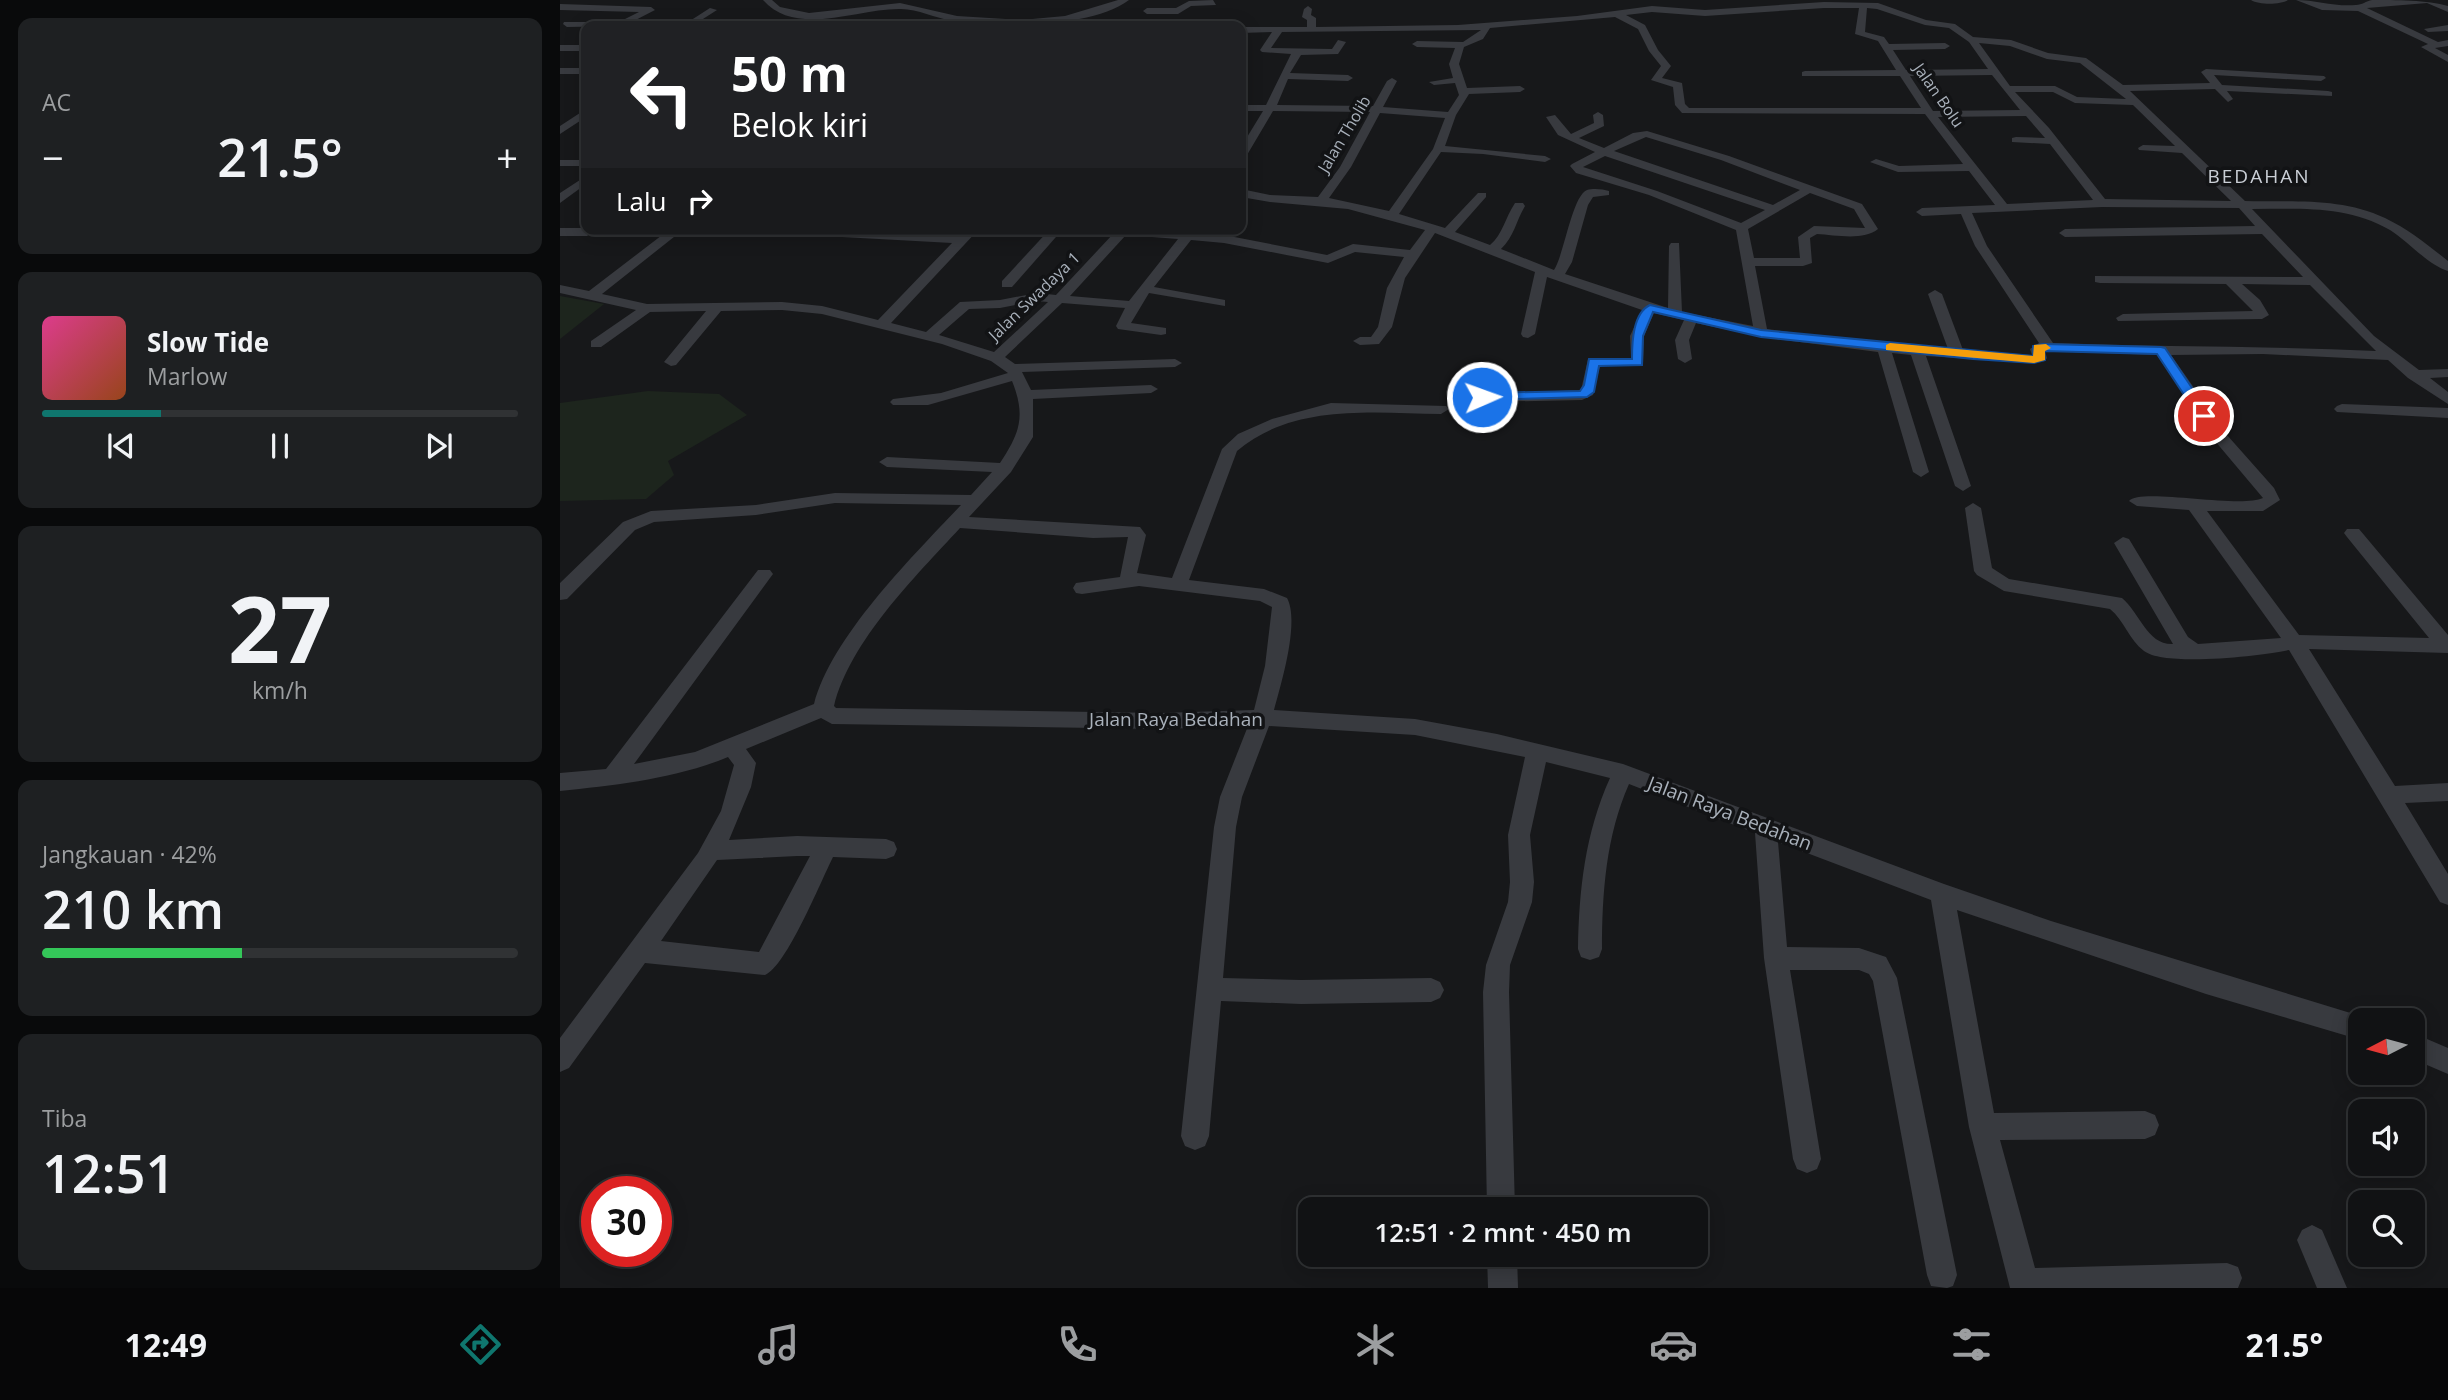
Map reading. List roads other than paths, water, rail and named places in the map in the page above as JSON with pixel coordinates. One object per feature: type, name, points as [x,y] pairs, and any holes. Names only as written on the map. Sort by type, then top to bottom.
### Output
[{"type":"street","points":[[590,7],[601,0]]},
{"type":"street","points":[[767,0],[778,11],[794,14],[829,15],[885,7],[915,8],[970,21]]},
{"type":"street","points":[[915,8],[928,0]]},
{"type":"street","points":[[1015,21],[1048,19],[1112,7],[1125,0]]},
{"type":"street","points":[[1772,0],[1785,9]]},
{"type":"street","points":[[2255,0],[2284,0]]},
{"type":"street","points":[[2300,0],[2322,7],[2360,8],[2434,43],[2448,43]]},
{"type":"street","points":[[2360,8],[2371,3],[2430,0],[2448,9]]},
{"type":"street","points":[[1112,7],[1146,14],[1183,10],[1189,4],[1213,3]]},
{"type":"street","points":[[1246,30],[1484,26],[1577,19],[1651,9],[1693,13],[1746,12],[1822,3],[1863,7],[1883,3],[1924,22],[1952,26],[1972,40],[2102,203]]},
{"type":"street","points":[[560,7],[650,10],[628,21]]},
{"type":"street","points":[[874,20],[885,7]]},
{"type":"street","points":[[1863,7],[1860,34],[1879,37],[1888,47],[1945,46]]},
{"type":"street","points":[[1308,9],[1306,16],[1312,18],[1311,28]]},
{"type":"street","points":[[695,21],[713,10]]},
{"type":"street","points":[[1746,12],[1752,20]]},
{"type":"street","points":[[1615,13],[1642,27],[1666,66],[1656,80],[1678,85],[1680,105],[1686,111],[2028,113]]},
{"type":"street","points":[[567,24],[581,24]]},
{"type":"street","points":[[1417,44],[1460,46],[1477,40],[1486,30],[1484,26]]},
{"type":"street","points":[[1280,28],[1265,50],[1335,52],[1341,42]]},
{"type":"street","points":[[2428,29],[2448,28]]},
{"type":"street","points":[[1972,40],[2011,43],[2047,56],[2083,60],[2121,88],[2241,204],[2312,281],[2388,356],[2446,396]]},
{"type":"street","points":[[2434,43],[2426,47],[2448,59]]},
{"type":"street","points":[[1652,45],[1665,48]]},
{"type":"street","points":[[1392,216],[1438,149],[1462,86],[1454,60],[1460,46]]},
{"type":"street","name":"Jalan Bolu","points":[[1888,47],[1930,113],[2003,207]]},
{"type":"street","points":[[560,48],[581,48]]},
{"type":"street","points":[[1246,147],[1270,108],[1298,52]]},
{"type":"street","points":[[560,71],[581,71]]},
{"type":"street","points":[[1820,82],[1995,72]]},
{"type":"street","points":[[2228,99],[2206,72],[2321,78]]},
{"type":"street","points":[[1805,74],[1906,77]]},
{"type":"street","points":[[1285,76],[1348,78]]},
{"type":"street","name":"Jalan Tholib","points":[[1321,201],[1345,167],[1392,81]]},
{"type":"street","points":[[1434,82],[1520,89]]},
{"type":"street","points":[[2121,88],[2218,87],[2328,94]]},
{"type":"street","points":[[2010,89],[2055,89],[2075,100],[2133,102]]},
{"type":"street","points":[[2267,91],[2278,102]]},
{"type":"street","points":[[2311,93],[2317,106]]},
{"type":"street","points":[[1246,108],[1379,109],[1451,115]]},
{"type":"street","points":[[1570,138],[1600,124],[1598,115]]},
{"type":"street","points":[[560,131],[581,116]]},
{"type":"street","points":[[1551,117],[1555,125],[1570,138],[1774,209]]},
{"type":"street","points":[[1742,228],[1653,193],[1577,169],[1579,163],[1637,135],[1647,134],[1725,158],[1855,205],[1872,229],[1814,230]]},
{"type":"street","points":[[2016,140],[2053,141]]},
{"type":"street","points":[[2143,148],[2184,149]]},
{"type":"street","points":[[1438,149],[1483,151],[1545,159]]},
{"type":"street","points":[[1876,162],[1892,168],[1907,169],[1973,167]]},
{"type":"street","points":[[560,163],[581,163]]},
{"type":"street","points":[[560,184],[581,181]]},
{"type":"street","points":[[560,199],[581,183]]},
{"type":"street","points":[[1742,228],[1809,189]]},
{"type":"street","points":[[1558,275],[1566,262],[1582,205],[1589,193],[1605,193]]},
{"type":"street","points":[[1246,195],[1283,201],[1321,201],[1392,216],[1441,230],[1576,284],[1650,308],[1761,333],[1957,354],[2034,359],[2040,358],[2038,348],[2263,350],[2388,356]]},
{"type":"street","points":[[1360,341],[1374,341],[1385,330],[1392,293],[1412,254],[1482,195]]},
{"type":"street","points":[[1922,212],[2102,203],[2331,205],[2370,213],[2384,219],[2448,267]]},
{"type":"street","points":[[1750,262],[1804,262],[1807,260],[1804,237],[1855,205]]},
{"type":"street","points":[[1492,250],[1506,238],[1509,222],[1518,206]]},
{"type":"street","points":[[1965,210],[1981,246],[2049,348]]},
{"type":"street","points":[[1742,228],[1761,333]]},
{"type":"street","points":[[2065,233],[2265,230]]},
{"type":"street","points":[[560,232],[581,232]]},
{"type":"street","points":[[591,296],[670,235]]},
{"type":"street","points":[[876,235],[962,240]]},
{"type":"street","points":[[882,324],[967,235]]},
{"type":"street","points":[[1007,284],[1052,235]]},
{"type":"street","name":"Jalan Swadaya 1","points":[[1008,367],[1059,299],[1119,235]]},
{"type":"street","points":[[1161,331],[1123,327],[1132,305],[1189,235]]},
{"type":"street","points":[[1206,235],[1328,259],[1353,248],[1412,254]]},
{"type":"street","points":[[1675,246],[1675,314]]},
{"type":"street","points":[[1528,334],[1542,269]]},
{"type":"street","points":[[2100,279],[2312,281]]},
{"type":"street","points":[[2123,318],[2262,315],[2255,303],[2230,281]]},
{"type":"street","points":[[560,289],[647,308],[802,307],[842,313],[929,337],[1008,367],[1175,363]]},
{"type":"street","points":[[1146,289],[1220,303]]},
{"type":"street","points":[[1935,294],[1957,354]]},
{"type":"street","points":[[929,337],[964,305],[1000,304],[1027,298],[1132,305]]},
{"type":"street","points":[[671,362],[717,307]]},
{"type":"street","points":[[596,344],[647,308]]},
{"type":"street","points":[[1482,397],[1582,395],[1588,392],[1593,362],[1638,362],[1637,336],[1650,308]]},
{"type":"street","points":[[1685,359],[1682,340],[1690,319]]},
{"type":"street","points":[[1883,346],[1921,471]]},
{"type":"street","points":[[1917,350],[1963,486]]},
{"type":"street","points":[[2137,501],[2263,506],[2272,500],[2221,438],[2161,351]]},
{"type":"street","points":[[560,782],[612,777],[698,760],[733,748],[823,709],[825,692],[869,622],[1005,468],[1025,437],[1025,395],[1008,367]]},
{"type":"street","points":[[898,402],[914,403],[946,397],[1008,367]]},
{"type":"street","points":[[2413,375],[2448,373]]},
{"type":"street","points":[[1025,395],[1151,389]]},
{"type":"street","points":[[1178,585],[1230,449],[1244,437],[1277,422],[1331,408],[1441,409]]},
{"type":"street","points":[[2342,409],[2448,413]]},
{"type":"street","points":[[887,462],[1005,468]]},
{"type":"street","points":[[560,594],[629,526],[651,517],[756,510],[780,504],[835,498],[976,500]]},
{"type":"street","points":[[2194,505],[2294,642],[2448,895]]},
{"type":"street","points":[[1973,508],[1983,571],[1992,580],[2004,585],[2115,603],[2124,608],[2142,640],[2153,650],[2264,648],[2294,642],[2447,646]]},
{"type":"street","points":[[956,522],[1093,532],[1134,531],[1137,535],[1128,575],[1136,581]]},
{"type":"street","points":[[2353,533],[2447,646]]},
{"type":"street","points":[[2123,543],[2181,642],[2193,650]]},
{"type":"street","points":[[612,777],[764,574]]},
{"type":"street","points":[[1083,588],[1136,581],[1178,585],[1264,595],[1280,603],[1283,610],[1281,632],[1262,718],[1231,797],[1221,861],[1195,1136]]},
{"type":"street","name":"Jalan Raya Bedahan","points":[[823,709],[832,716],[1161,721],[1262,718],[1415,727],[1497,742],[1623,773],[1942,894],[2206,982],[2348,1024]]},
{"type":"street","points":[[560,1059],[709,851],[736,800],[744,776],[745,764],[733,748]]},
{"type":"street","points":[[1501,1197],[1497,965],[1520,902],[1522,882],[1519,835],[1537,752]]},
{"type":"street","points":[[1590,949],[1592,880],[1603,829],[1623,773]]},
{"type":"street","points":[[2389,795],[2448,792]]},
{"type":"street","points":[[1766,827],[1776,958],[1807,1159]]},
{"type":"street","points":[[709,851],[762,847],[886,849]]},
{"type":"street","points":[[639,951],[765,964],[785,931],[825,848]]},
{"type":"street","points":[[1942,894],[1983,1127],[2024,1286],[2227,1278]]},
{"type":"street","points":[[1776,958],[1859,959],[1877,965],[1885,978],[1942,1275]]},
{"type":"street","points":[[1209,989],[1301,992],[1431,990]]},
{"type":"street","points":[[2426,1052],[2448,1061]]},
{"type":"street","points":[[1983,1127],[2144,1125]]},
{"type":"street","points":[[2312,1240],[2332,1288]]},
{"type":"street","points":[[1502,1267],[1503,1288]]},
{"type":"district","name":"BEDAHAN","points":[[2259,176]]}]
